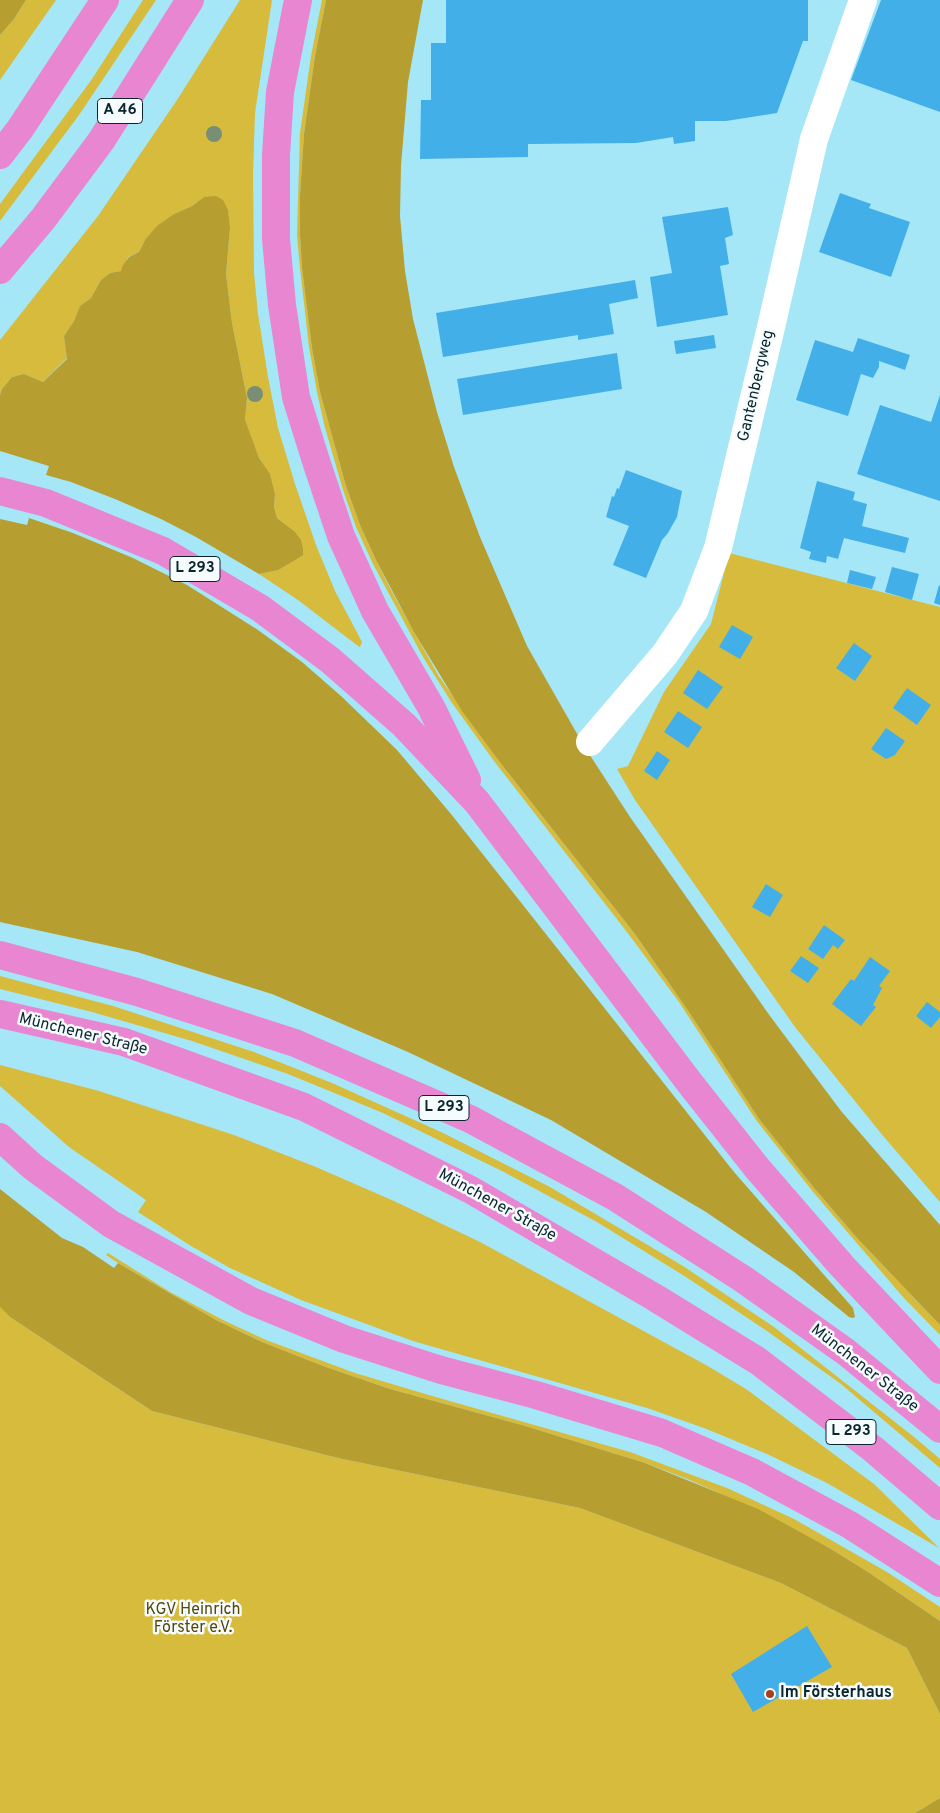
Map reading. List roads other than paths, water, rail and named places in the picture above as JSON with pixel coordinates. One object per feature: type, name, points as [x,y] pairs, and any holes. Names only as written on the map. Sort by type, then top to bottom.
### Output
[{"type":"highway","points":[[0,155],[20,130],[105,0]]},
{"type":"highway","name":"A 46","points":[[0,270],[43,219],[101,141],[190,0]]},
{"type":"highway","points":[[298,0],[280,92],[276,155],[276,239],[282,305],[296,397],[335,518],[375,611],[431,707],[477,802]]},
{"type":"highway","name":"L 293","points":[[0,490],[46,503],[163,551],[260,608],[330,660],[404,725],[477,802],[683,1074],[758,1168],[842,1266],[940,1370]]},
{"type":"highway","name":"Münchener Straße","points":[[0,955],[137,992],[295,1044],[470,1120],[615,1197],[744,1279],[846,1352],[940,1429]]},
{"type":"highway","name":"Münchener Straße","points":[[0,1014],[124,1042],[304,1107],[472,1190],[654,1297],[758,1361],[873,1449],[940,1506]]},
{"type":"highway","points":[[0,1137],[33,1167],[111,1224],[251,1301],[344,1339],[441,1370],[536,1395],[662,1433],[752,1472],[842,1521],[940,1583]]},
{"type":"street","name":"Gantenbergweg","points":[[590,742],[664,654],[694,611],[718,548],[814,139],[863,0]]},
{"type":"place","name":"Im Försterhaus","points":[[770,1694]]},
{"type":"park label","name":"KGV Heinrich Förster e.V.","points":[[193,1620]]}]
